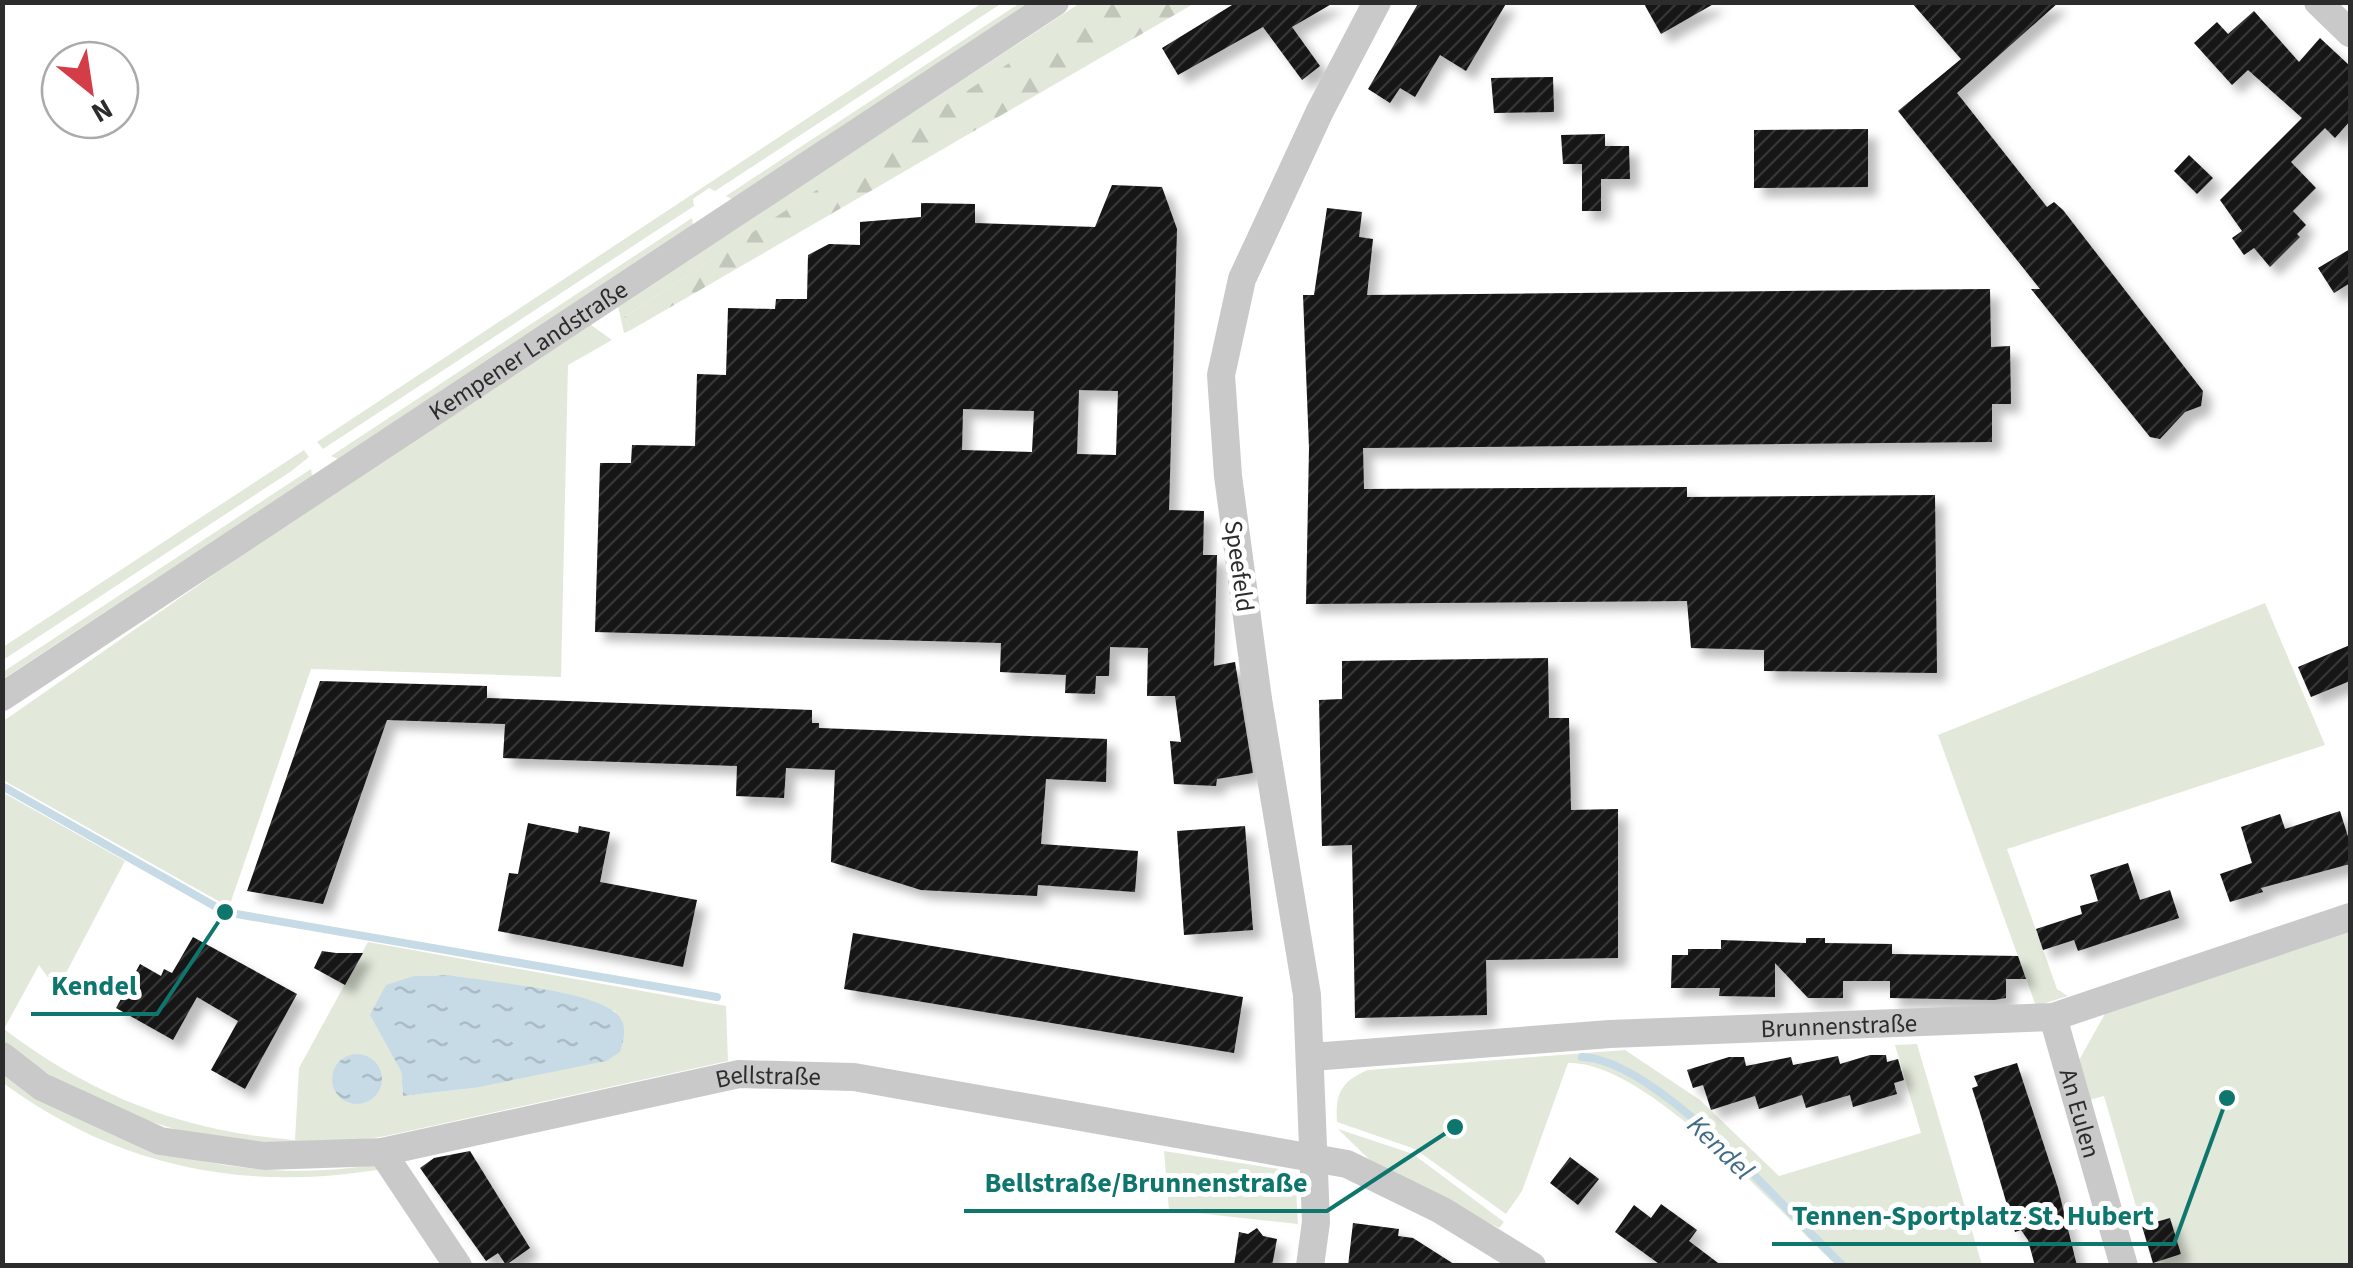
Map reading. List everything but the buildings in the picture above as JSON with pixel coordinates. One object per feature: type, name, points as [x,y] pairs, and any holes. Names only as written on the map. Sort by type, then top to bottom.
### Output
[{"type":"street","name":"Kempener Landstraße","points":[[2,697],[1055,2]]},
{"type":"street","name":"Speefeld","points":[[1310,1266],[1316,1222],[1312,1057],[1297,918],[1258,699],[1228,476],[1220,375],[1242,278],[1320,110],[1377,2]]},
{"type":"street","points":[[2318,2],[2350,33]]},
{"type":"street","name":"Brunnenstraße","points":[[1312,1057],[1610,1034],[2053,1017],[2350,917]]},
{"type":"street","name":"An Eulen","points":[[2053,1017],[2124,1266]]},
{"type":"street","name":"Bellstraße","points":[[2,1056],[42,1087],[160,1141],[264,1156],[382,1152],[739,1074],[854,1076],[1347,1164],[1441,1210],[1532,1266]]},
{"type":"street","points":[[382,1152],[458,1266]]},
{"type":"green space","points":[[1102,2],[1195,3],[631,330],[624,317]]},
{"type":"green space","points":[[982,3],[1002,3],[715,191],[709,188],[693,199],[694,206],[323,449],[317,442]]},
{"type":"green space","points":[[1020,3],[1030,3],[732,199],[726,196]]},
{"type":"green space","points":[[1080,3],[1102,3],[624,317],[631,330],[624,333],[618,306]]},
{"type":"green space","points":[[692,218],[693,225],[338,459],[331,456]]},
{"type":"green space","points":[[591,325],[612,340],[568,365],[561,677],[311,669],[229,907],[3,780],[2,722],[289,522]]},
{"type":"green space","points":[[304,450],[309,457],[290,472],[3,660],[3,647]]},
{"type":"green space","points":[[311,469],[312,476],[3,679],[3,672]]},
{"type":"green space","points":[[2265,603],[2325,745],[2007,849],[2057,989],[2068,996],[2036,1006],[1938,735]]},
{"type":"green space","points":[[2,792],[125,861],[57,990],[39,965],[4,1029],[71,1073],[141,1107],[216,1129],[295,1140],[299,1068],[368,942],[726,1006],[728,1061],[386,1136],[295,1149],[200,1137],[123,1113],[69,1088],[3,1043]],"holes":[[[450,975],[593,1001],[616,1012],[474,1088],[403,1096],[401,1071],[414,976]]]},
{"type":"green space","points":[[2350,931],[2350,1265],[2153,1265],[2104,1096],[2089,1100],[2078,1062],[2106,1012]]},
{"type":"green space","points":[[1917,1044],[1982,1265],[1836,1265],[1672,1111],[1600,1069],[1568,1063],[1522,1191],[1506,1214],[1415,1149],[1337,1122],[1342,1090],[1351,1079],[1368,1070],[1625,1050],[1700,1100],[1779,1176],[1921,1133],[1895,1045]]},
{"type":"green space","points":[[3,1071],[91,1123],[184,1157],[282,1171],[384,1163],[388,1168],[285,1177],[235,1175],[186,1167],[92,1136],[3,1083]]},
{"type":"green space","points":[[1338,1129],[1413,1154],[1504,1222],[1499,1228],[1374,1164]]},
{"type":"green space","points":[[1164,1151],[1279,1169],[1296,1190],[1298,1224],[1169,1210]]},
{"type":"water","points":[[450,975],[565,993],[606,1006],[623,1024],[620,1052],[606,1061],[474,1088],[403,1096],[401,1071],[370,1015],[386,985],[414,976]]},
{"type":"water","points":[[357,1054],[375,1061],[382,1079],[375,1097],[357,1104],[339,1097],[332,1079],[339,1061]]},
{"type":"waterway","name":"Kendel","points":[[2,786],[225,912],[717,997]]},
{"type":"waterway","name":"Kendel","points":[[1582,1057],[1613,1065],[1647,1083],[1683,1110],[1755,1176],[1843,1266]]},
{"type":"place","name":"Kendel","points":[[225,912]]},
{"type":"place","name":"Tennen-Sportplatz St. Hubert","points":[[2227,1098]]},
{"type":"place","name":"Bellstraße/Brunnenstraße","points":[[1455,1127]]}]
